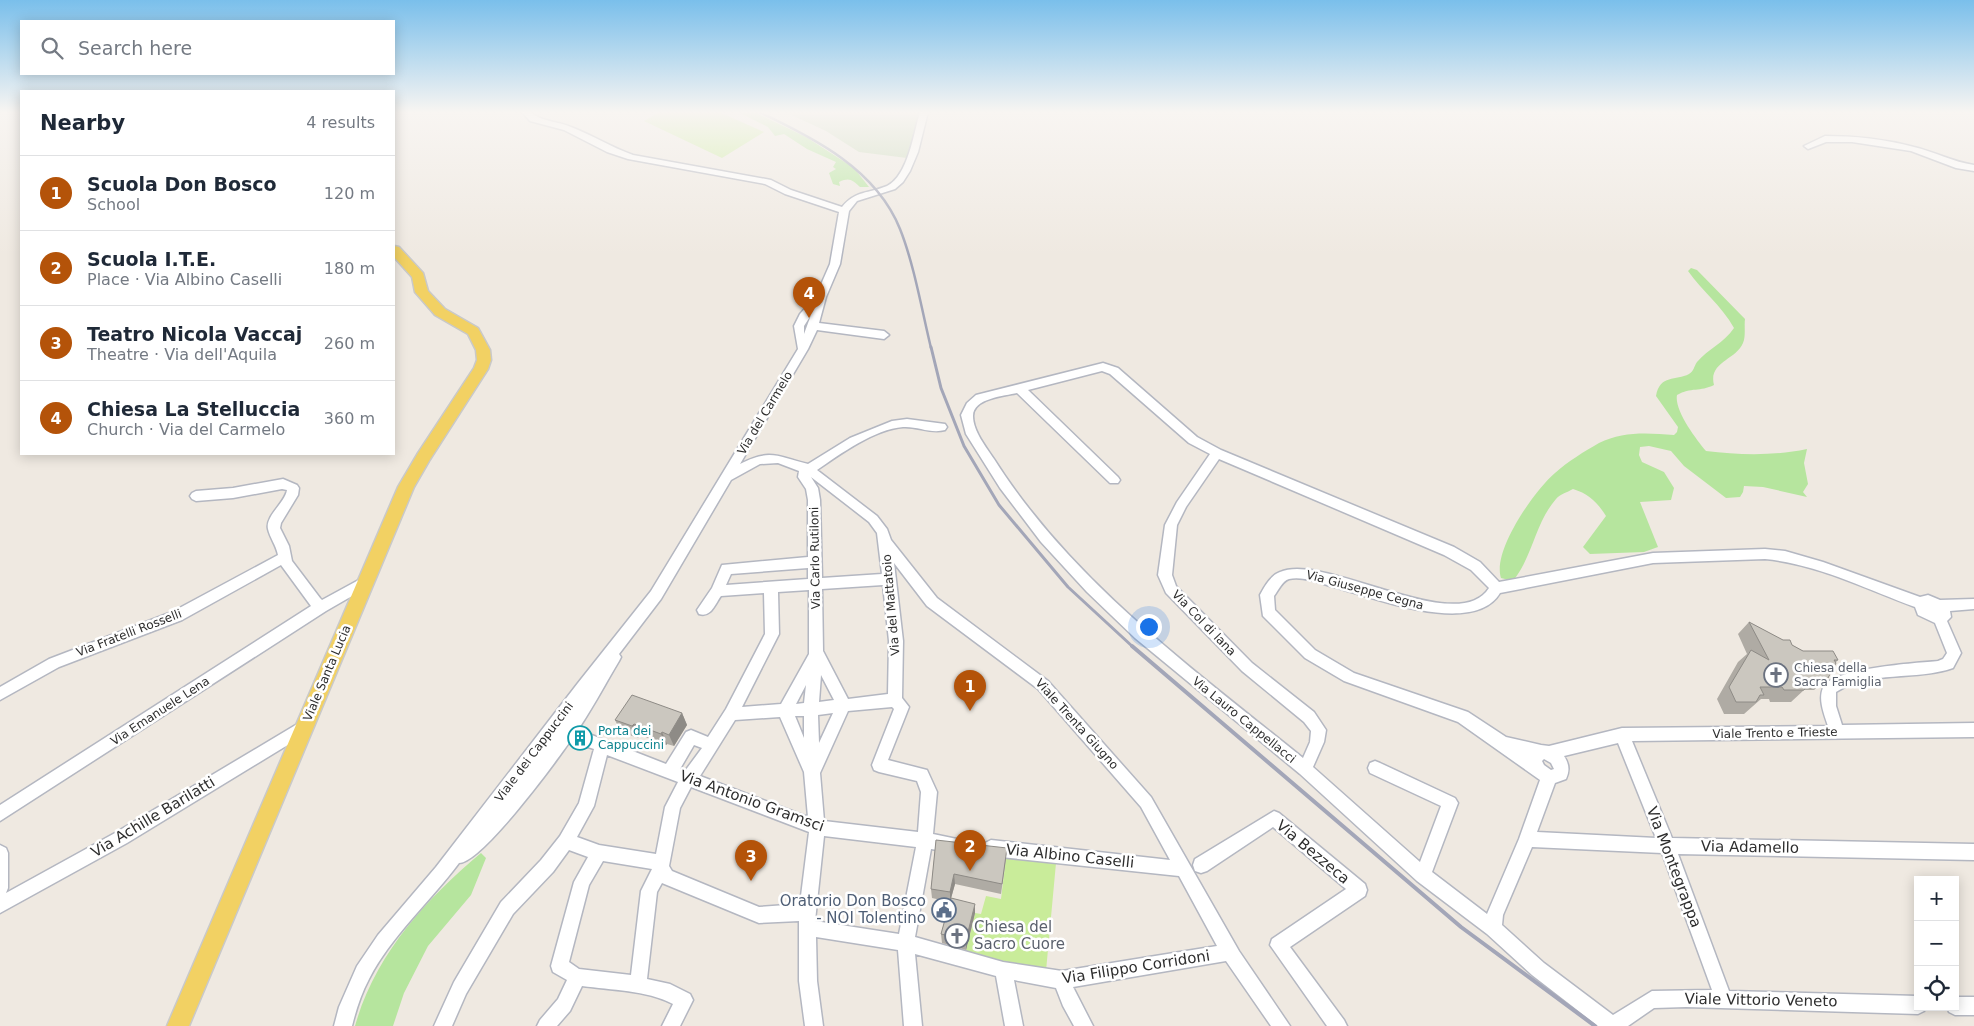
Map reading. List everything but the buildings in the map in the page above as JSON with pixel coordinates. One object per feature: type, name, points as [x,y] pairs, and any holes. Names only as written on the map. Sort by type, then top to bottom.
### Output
[{"type":"main road","name":"Viale Santa Lucia","points":[[178,1026],[410,480],[484,360],[483,350],[473,331],[440,312],[422,292],[418,276],[395,251]]},
{"type":"street","points":[[648,160],[768,182],[788,192],[844,211],[854,199],[898,183],[906,172],[910,160]]},
{"type":"street","points":[[1942,160],[1959,166],[1974,168]]},
{"type":"street","name":"Via del Carmelo","points":[[726,477],[802,349],[813,326],[820,297],[835,264],[844,211]]},
{"type":"street","name":"Via del Carmelo","points":[[802,349],[798,337],[798,324],[820,297]]},
{"type":"street","points":[[813,326],[884,335]]},
{"type":"street","points":[[1018,387],[1102,366],[1114,372],[1193,440],[1216,453],[1449,551],[1484,572],[1489,576],[1496,588],[1515,586],[1653,558],[1765,554],[1785,556],[1823,567],[1920,603],[1928,600],[1939,612],[1954,653],[1948,664],[1938,667],[1851,677],[1836,683],[1829,689],[1829,706],[1837,732]]},
{"type":"street","points":[[1018,387],[1114,480]]},
{"type":"street","name":"Via Lauro Cappellacci","points":[[1018,387],[980,398],[967,415],[972,434],[1004,485],[1046,538],[1106,601],[1148,640],[1305,769],[1423,875],[1493,928],[1538,969],[1612,1026]]},
{"type":"street","points":[[806,469],[882,427],[903,423],[934,428],[941,427]]},
{"type":"street","points":[[746,444],[750,452],[758,460]]},
{"type":"street","name":"Via Col di lana","points":[[1216,453],[1181,505],[1171,525],[1165,576],[1171,590],[1247,667],[1309,717],[1319,730],[1317,742],[1305,769]]},
{"type":"street","name":"Viale Trenta Giugno","points":[[726,477],[758,460],[778,459],[806,469],[873,519],[883,532],[885,542],[932,602],[1044,685],[1146,802],[1230,952],[1281,1026]]},
{"type":"street","name":"Via Carlo Rutiloni","points":[[806,469],[804,477],[812,488],[814,500],[816,562],[816,651],[811,709],[812,774]]},
{"type":"street","name":"Viale dei Cappuccini","points":[[343,1026],[348,1007],[363,972],[384,941],[442,873],[656,594],[726,477]]},
{"type":"street","points":[[196,496],[233,493],[278,484],[290,486],[293,492],[292,495],[275,522],[274,528],[283,546],[285,557],[315,602],[321,607]]},
{"type":"street","name":"Via del Mattatoio","points":[[885,542],[896,641],[895,700],[902,706],[879,766],[922,775],[929,792],[925,841]]},
{"type":"street","name":"Via Fratelli Rosselli","points":[[0,694],[54,663],[177,616],[285,557]]},
{"type":"street","points":[[704,610],[717,591],[727,569],[816,562]]},
{"type":"street","name":"Via Giuseppe Cegna","points":[[1496,588],[1487,600],[1475,606],[1457,608],[1428,607],[1328,579],[1297,573],[1280,578],[1267,595],[1268,612],[1310,654],[1349,677],[1463,717],[1535,767]]},
{"type":"street","points":[[717,591],[889,579]]},
{"type":"street","name":"Via Emanuele Lena","points":[[0,814],[321,607],[366,581]]},
{"type":"street","points":[[638,985],[649,891],[661,867],[673,807],[688,778],[697,769],[710,745],[731,714],[772,634],[771,587]]},
{"type":"street","points":[[1939,612],[1974,593]]},
{"type":"street","points":[[1954,604],[1974,604]]},
{"type":"street","points":[[442,873],[488,833],[576,736],[614,659],[618,645]]},
{"type":"street","points":[[816,651],[844,705]]},
{"type":"street","points":[[784,711],[816,651]]},
{"type":"street","points":[[731,714],[811,709],[895,700]]},
{"type":"street","points":[[812,774],[844,705]]},
{"type":"street","points":[[784,711],[812,774],[817,828],[808,920],[808,982],[814,1026]]},
{"type":"street","name":"Via Achille Barilatti","points":[[0,905],[120,838],[304,727]]},
{"type":"street","name":"Viale Trento e Trieste","points":[[1550,756],[1578,746],[1622,735],[1974,730]]},
{"type":"street","name":"Via Montegrappa","points":[[1622,735],[1667,846],[1724,999]]},
{"type":"street","name":"Via Antonio Gramsci","points":[[576,736],[817,828],[925,841]]},
{"type":"street","points":[[670,771],[690,738],[710,745]]},
{"type":"street","name":"Via Giuseppe Cegna","points":[[1498,740],[1550,756]]},
{"type":"street","points":[[443,1026],[460,988],[507,908],[547,866],[566,841],[586,806],[602,746]]},
{"type":"street","points":[[1550,756],[1562,771],[1560,774],[1549,777],[1535,767],[1534,760],[1550,756]]},
{"type":"street","points":[[1374,768],[1450,804],[1423,875]]},
{"type":"street","points":[[1493,928],[1495,915],[1527,839],[1549,777]]},
{"type":"street","name":"Via Bezzeca","points":[[1201,865],[1274,818],[1359,890],[1278,946],[1338,1026]]},
{"type":"street","name":"Via Adamello","points":[[1527,839],[1667,846],[1974,852]]},
{"type":"street","points":[[566,841],[599,853],[652,860],[661,867]]},
{"type":"street","points":[[913,1026],[906,943],[925,841]]},
{"type":"street","name":"Via Albino Caselli","points":[[925,841],[1185,869]]},
{"type":"street","points":[[0,852],[0,888]]},
{"type":"street","points":[[599,853],[582,882],[559,966],[577,977],[638,985],[670,993],[684,1000],[671,1024]]},
{"type":"street","name":"Via Filippo Corridoni","points":[[661,867],[664,874],[670,879],[759,915],[808,920],[906,943],[1003,970],[1062,980],[1230,952]]},
{"type":"street","points":[[1003,970],[1014,1026]]},
{"type":"street","points":[[546,1026],[564,1006],[577,977]]},
{"type":"street","points":[[1062,980],[1069,1000],[1084,1026]]},
{"type":"street","name":"Viale Vittorio Veneto","points":[[1612,1026],[1652,1000],[1724,999],[1914,1004]]},
{"type":"street","points":[[1959,1006],[1974,1006]]},
{"type":"green space","points":[[831,160],[841,160],[854,168],[869,187],[860,187],[853,181],[848,180],[839,182],[840,186],[833,184],[829,173],[836,169],[833,167],[836,162]]},
{"type":"green space","points":[[1691,268],[1697,270],[1745,319],[1745,334],[1743,343],[1735,354],[1715,371],[1713,377],[1714,385],[1677,395],[1682,416],[1706,451],[1756,454],[1782,453],[1807,449],[1804,463],[1808,484],[1803,492],[1807,497],[1763,487],[1744,486],[1740,497],[1726,498],[1684,466],[1671,451],[1649,446],[1640,447],[1639,455],[1642,462],[1664,472],[1674,488],[1671,500],[1640,502],[1658,547],[1644,552],[1590,554],[1583,547],[1606,516],[1592,499],[1584,493],[1573,489],[1558,497],[1549,508],[1525,561],[1513,581],[1501,578],[1500,566],[1503,553],[1517,522],[1536,493],[1560,469],[1599,443],[1617,436],[1636,434],[1674,435],[1677,432],[1678,427],[1656,396],[1658,389],[1661,384],[1669,379],[1691,373],[1701,357],[1726,338],[1734,328],[1724,313],[1688,271]]},
{"type":"green space","points":[[481,853],[486,858],[471,895],[428,946],[404,993],[393,1026],[355,1026],[375,976],[404,930],[440,890]]},
{"type":"green space","points":[[1006,857],[1056,863],[1046,971],[965,954],[975,913],[981,914],[986,896],[1001,899]]},
{"type":"railway","points":[[843,160],[876,189],[900,229],[909,257],[931,348]]},
{"type":"railway","points":[[931,347],[941,388],[964,446],[999,505],[1068,587],[1133,647]]},
{"type":"railway","points":[[1132,646],[1461,927],[1595,1026]]},
{"type":"place","name":"Chiesa La Stelluccia","points":[[809,318]]},
{"type":"place","name":"Chiesa della Sacra Famiglia","points":[[1776,675]]},
{"type":"place","name":"Scuola Don Bosco","points":[[970,711]]},
{"type":"place","name":"Porta dei Cappuccini","points":[[580,738]]},
{"type":"place","name":"Scuola I.T.E.","points":[[970,871]]},
{"type":"place","name":"Teatro Nicola Vaccaj","points":[[751,881]]},
{"type":"place","name":"Oratorio Don Bosco - NOI Tolentino","points":[[944,910]]},
{"type":"place","name":"Chiesa del Sacro Cuore","points":[[957,936]]}]
